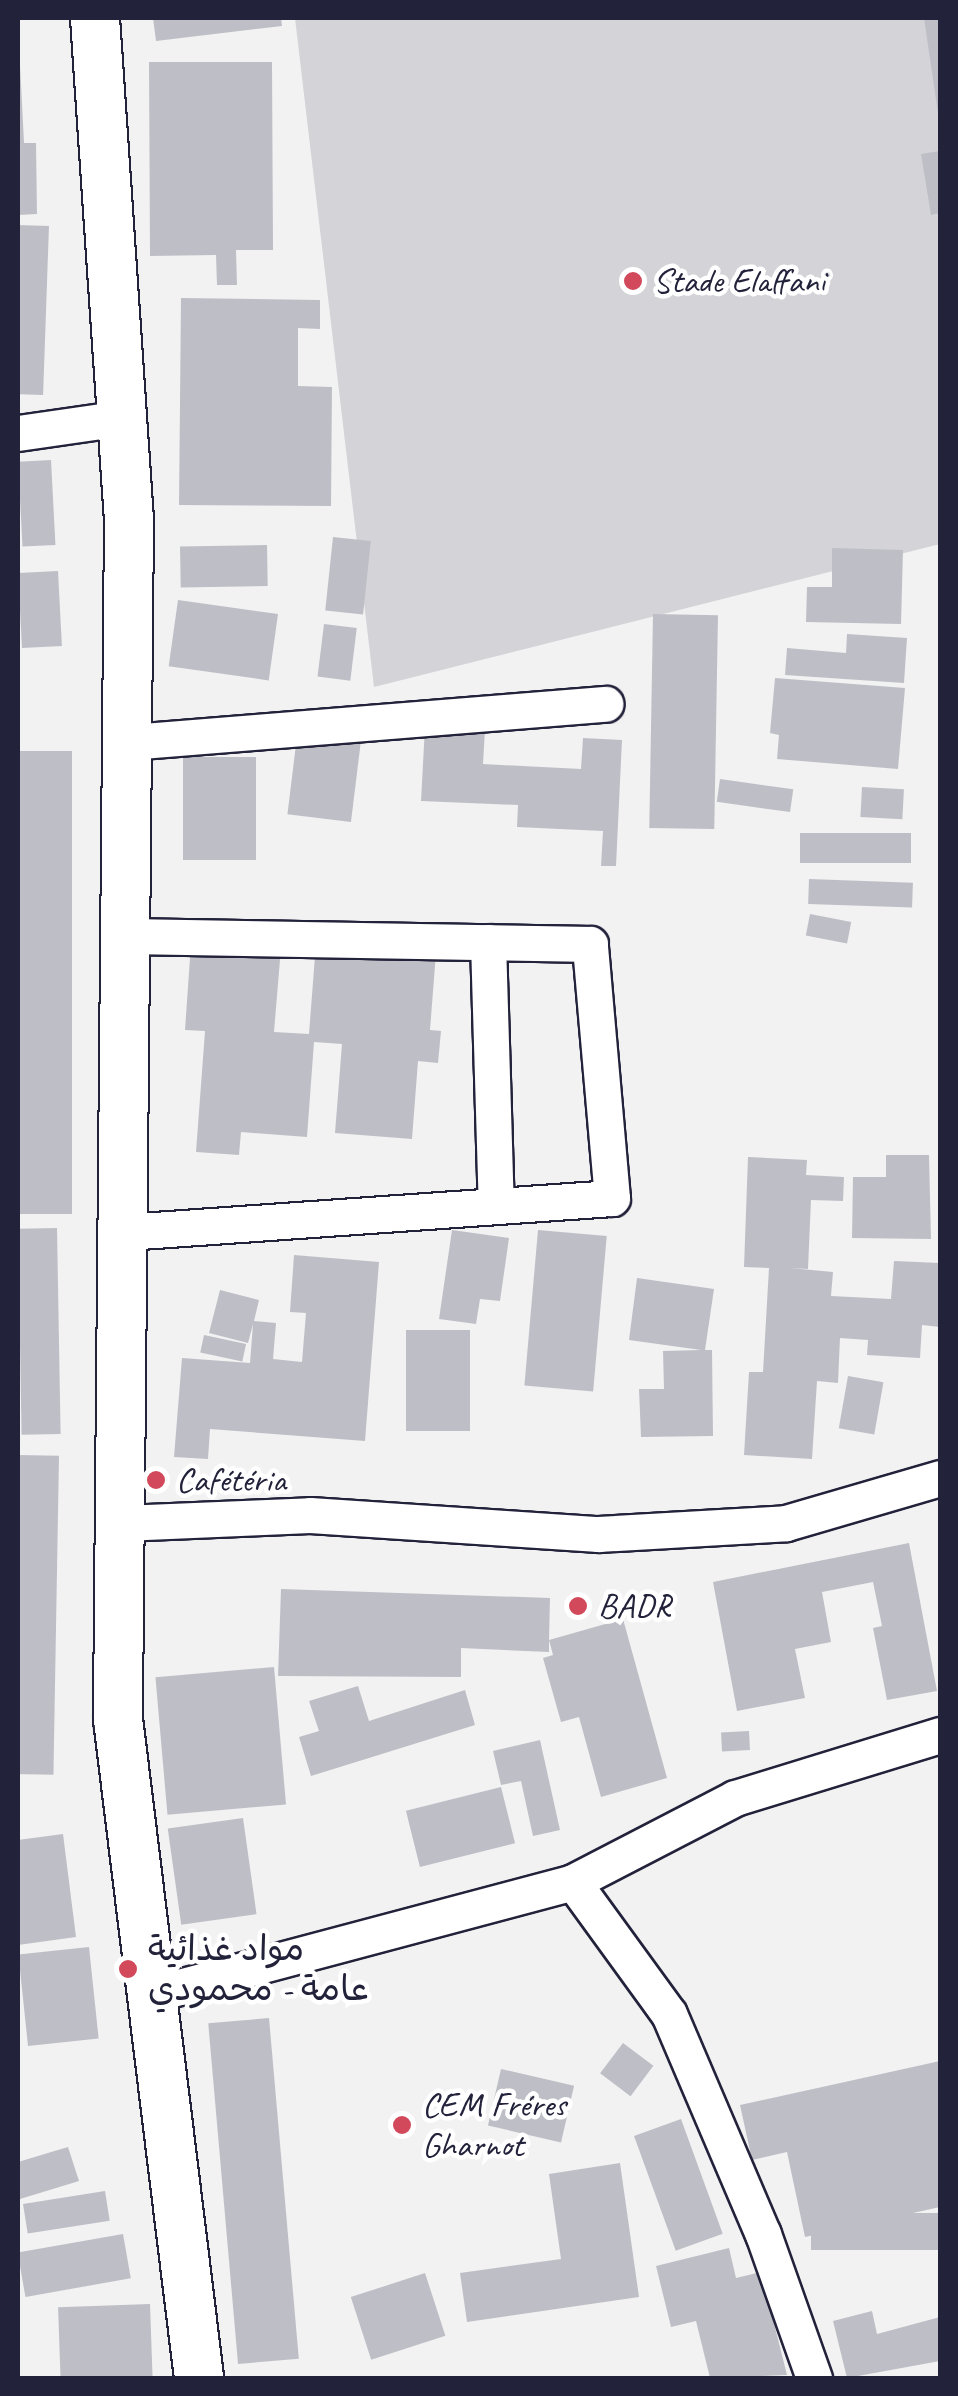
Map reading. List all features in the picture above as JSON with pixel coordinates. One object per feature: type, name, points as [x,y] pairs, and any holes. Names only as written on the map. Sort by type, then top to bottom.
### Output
[{"type":"main road","points":[[95,18],[122,418],[130,742],[118,1718],[198,2378]]},
{"type":"street","points":[[18,432],[122,418]]},
{"type":"street","points":[[130,742],[605,704]]},
{"type":"street","points":[[126,1232],[612,1198],[590,944],[130,936]]},
{"type":"street","points":[[488,942],[496,1206]]},
{"type":"street","points":[[122,1523],[310,1515],[598,1534],[655,1531],[786,1523],[940,1478]]},
{"type":"street","points":[[153,1994],[574,1882],[735,1798],[940,1735]]},
{"type":"street","points":[[574,1882],[669,2014],[763,2234],[814,2378]]},
{"type":"shaded area","name":"Stade Elaffani","points":[[295,18],[940,18],[940,544],[374,687]]},
{"type":"building","points":[[153,18],[281,18],[282,26],[156,41]]},
{"type":"building","points":[[924,18],[940,18],[940,113],[938,113]]},
{"type":"building","points":[[18,25],[24,143],[36,143],[37,214],[18,215]]},
{"type":"building","points":[[149,62],[272,62],[273,250],[236,250],[237,285],[217,285],[216,255],[150,256]]},
{"type":"building","points":[[940,151],[940,213],[931,215],[921,154]]},
{"type":"building","points":[[18,225],[49,226],[43,395],[18,394]]},
{"type":"building","points":[[181,298],[320,300],[320,329],[298,328],[298,386],[332,387],[331,506],[179,505]]},
{"type":"building","points":[[51,460],[55,545],[22,547],[18,462]]},
{"type":"building","points":[[333,537],[371,541],[363,615],[325,611]]},
{"type":"building","points":[[267,545],[268,586],[181,588],[180,547]]},
{"type":"building","points":[[832,548],[903,550],[901,624],[806,622],[807,587],[832,587]]},
{"type":"building","points":[[58,571],[62,646],[22,648],[18,573]]},
{"type":"building","points":[[178,600],[278,614],[269,680],[169,666]]},
{"type":"building","points":[[653,614],[718,615],[714,829],[649,828]]},
{"type":"building","points":[[324,624],[357,628],[350,681],[318,677]]},
{"type":"building","points":[[847,634],[907,638],[904,683],[785,675],[787,648],[846,653]]},
{"type":"building","points":[[775,678],[905,688],[898,769],[777,759],[779,735],[770,733]]},
{"type":"building","points":[[426,708],[486,712],[483,764],[581,769],[583,738],[622,740],[616,866],[601,866],[603,831],[517,827],[518,805],[421,801]]},
{"type":"building","points":[[299,720],[363,728],[351,822],[287,814]]},
{"type":"building","points":[[18,751],[72,751],[72,1214],[18,1214]]},
{"type":"building","points":[[183,757],[256,757],[256,860],[183,860]]},
{"type":"building","points":[[720,779],[793,789],[790,812],[717,802]]},
{"type":"building","points":[[862,787],[904,789],[902,819],[860,817]]},
{"type":"building","points":[[800,833],[911,833],[911,863],[800,863]]},
{"type":"building","points":[[809,879],[913,883],[912,908],[808,904]]},
{"type":"building","points":[[810,914],[851,922],[847,944],[806,936]]},
{"type":"building","points":[[192,929],[282,936],[274,1032],[309,1034],[317,930],[437,940],[430,1030],[441,1031],[438,1063],[418,1061],[412,1139],[335,1133],[342,1044],[314,1042],[307,1137],[241,1132],[239,1155],[196,1152],[205,1031],[185,1030]]},
{"type":"building","points":[[886,1155],[929,1155],[931,1239],[852,1238],[853,1177],[886,1177]]},
{"type":"building","points":[[748,1157],[807,1160],[806,1175],[844,1177],[843,1201],[811,1200],[808,1269],[790,1268],[833,1272],[831,1296],[891,1299],[894,1261],[940,1263],[940,1327],[922,1325],[920,1358],[867,1355],[868,1340],[840,1338],[838,1383],[817,1381],[812,1459],[744,1455],[749,1372],[763,1372],[769,1268],[744,1267]]},
{"type":"building","points":[[57,1228],[61,1434],[22,1435],[18,1229]]},
{"type":"building","points":[[452,1230],[509,1238],[500,1301],[480,1299],[476,1324],[439,1319]]},
{"type":"building","points":[[538,1230],[607,1236],[593,1391],[524,1385]]},
{"type":"building","points":[[294,1255],[379,1262],[365,1441],[210,1429],[208,1459],[174,1457],[182,1358],[250,1363],[253,1324],[248,1343],[209,1333],[220,1290],[259,1300],[254,1321],[276,1323],[273,1359],[302,1362],[306,1313],[290,1312]]},
{"type":"building","points":[[637,1278],[714,1289],[705,1350],[712,1350],[713,1436],[641,1437],[639,1389],[664,1389],[663,1351],[701,1350],[629,1340]]},
{"type":"building","points":[[406,1330],[470,1330],[470,1431],[406,1431]]},
{"type":"building","points":[[204,1335],[246,1344],[242,1362],[200,1353]]},
{"type":"building","points":[[848,1376],[883,1382],[874,1434],[839,1428]]},
{"type":"building","points":[[18,1455],[59,1456],[53,1775],[18,1774]]},
{"type":"building","points":[[909,1543],[937,1691],[887,1700],[873,1628],[882,1626],[873,1582],[822,1592],[831,1642],[795,1649],[805,1698],[737,1711],[713,1582]]},
{"type":"building","points":[[281,1589],[550,1598],[549,1652],[461,1648],[461,1677],[278,1676]]},
{"type":"building","points":[[623,1619],[667,1778],[601,1797],[579,1717],[561,1722],[543,1658],[553,1655],[549,1640]]},
{"type":"building","points":[[274,1667],[286,1804],[167,1815],[155,1677]]},
{"type":"building","points":[[358,1686],[369,1721],[465,1690],[475,1725],[311,1776],[299,1737],[319,1731],[309,1701]]},
{"type":"building","points":[[749,1731],[750,1750],[722,1751],[721,1732]]},
{"type":"building","points":[[540,1740],[560,1830],[533,1836],[521,1781],[501,1785],[493,1751]]},
{"type":"building","points":[[501,1787],[515,1843],[420,1867],[406,1811]]},
{"type":"building","points":[[243,1818],[256,1914],[181,1925],[168,1829]]},
{"type":"building","points":[[63,1834],[76,1937],[18,1945],[18,1840]]},
{"type":"building","points":[[89,1947],[99,2038],[28,2046],[18,1954]]},
{"type":"building","points":[[269,2018],[299,2359],[238,2364],[208,2023]]},
{"type":"building","points":[[623,2043],[653,2066],[630,2096],[600,2073]]},
{"type":"building","points":[[940,2061],[940,2207],[805,2237],[787,2152],[752,2160],[740,2105]]},
{"type":"building","points":[[501,2069],[574,2086],[561,2142],[488,2126]]},
{"type":"building","points":[[681,2119],[723,2234],[676,2251],[634,2136]]},
{"type":"building","points":[[68,2147],[79,2181],[20,2199],[18,2162]]},
{"type":"building","points":[[620,2163],[639,2297],[467,2322],[460,2273],[561,2259],[549,2174]]},
{"type":"building","points":[[105,2191],[110,2221],[28,2234],[23,2204]]},
{"type":"building","points":[[811,2213],[940,2213],[940,2250],[811,2250]]},
{"type":"building","points":[[123,2234],[131,2278],[25,2297],[18,2253]]},
{"type":"building","points":[[729,2248],[736,2278],[761,2272],[787,2375],[710,2378],[696,2321],[671,2327],[656,2266]]},
{"type":"building","points":[[425,2273],[445,2336],[371,2360],[351,2297]]},
{"type":"building","points":[[150,2304],[153,2378],[61,2378],[58,2307]]},
{"type":"building","points":[[872,2311],[877,2334],[940,2317],[940,2361],[847,2378],[833,2321]]},
{"type":"place","name":"Stade Elaffani","points":[[633,281]]},
{"type":"place","name":"Cafétéria","points":[[156,1480]]},
{"type":"place","name":"BADR","points":[[578,1606]]},
{"type":"place","name":"مواد غذائية عامة - محمودي","points":[[128,1969]]},
{"type":"place","name":"CEM Fréres Gharnot","points":[[402,2125]]}]
